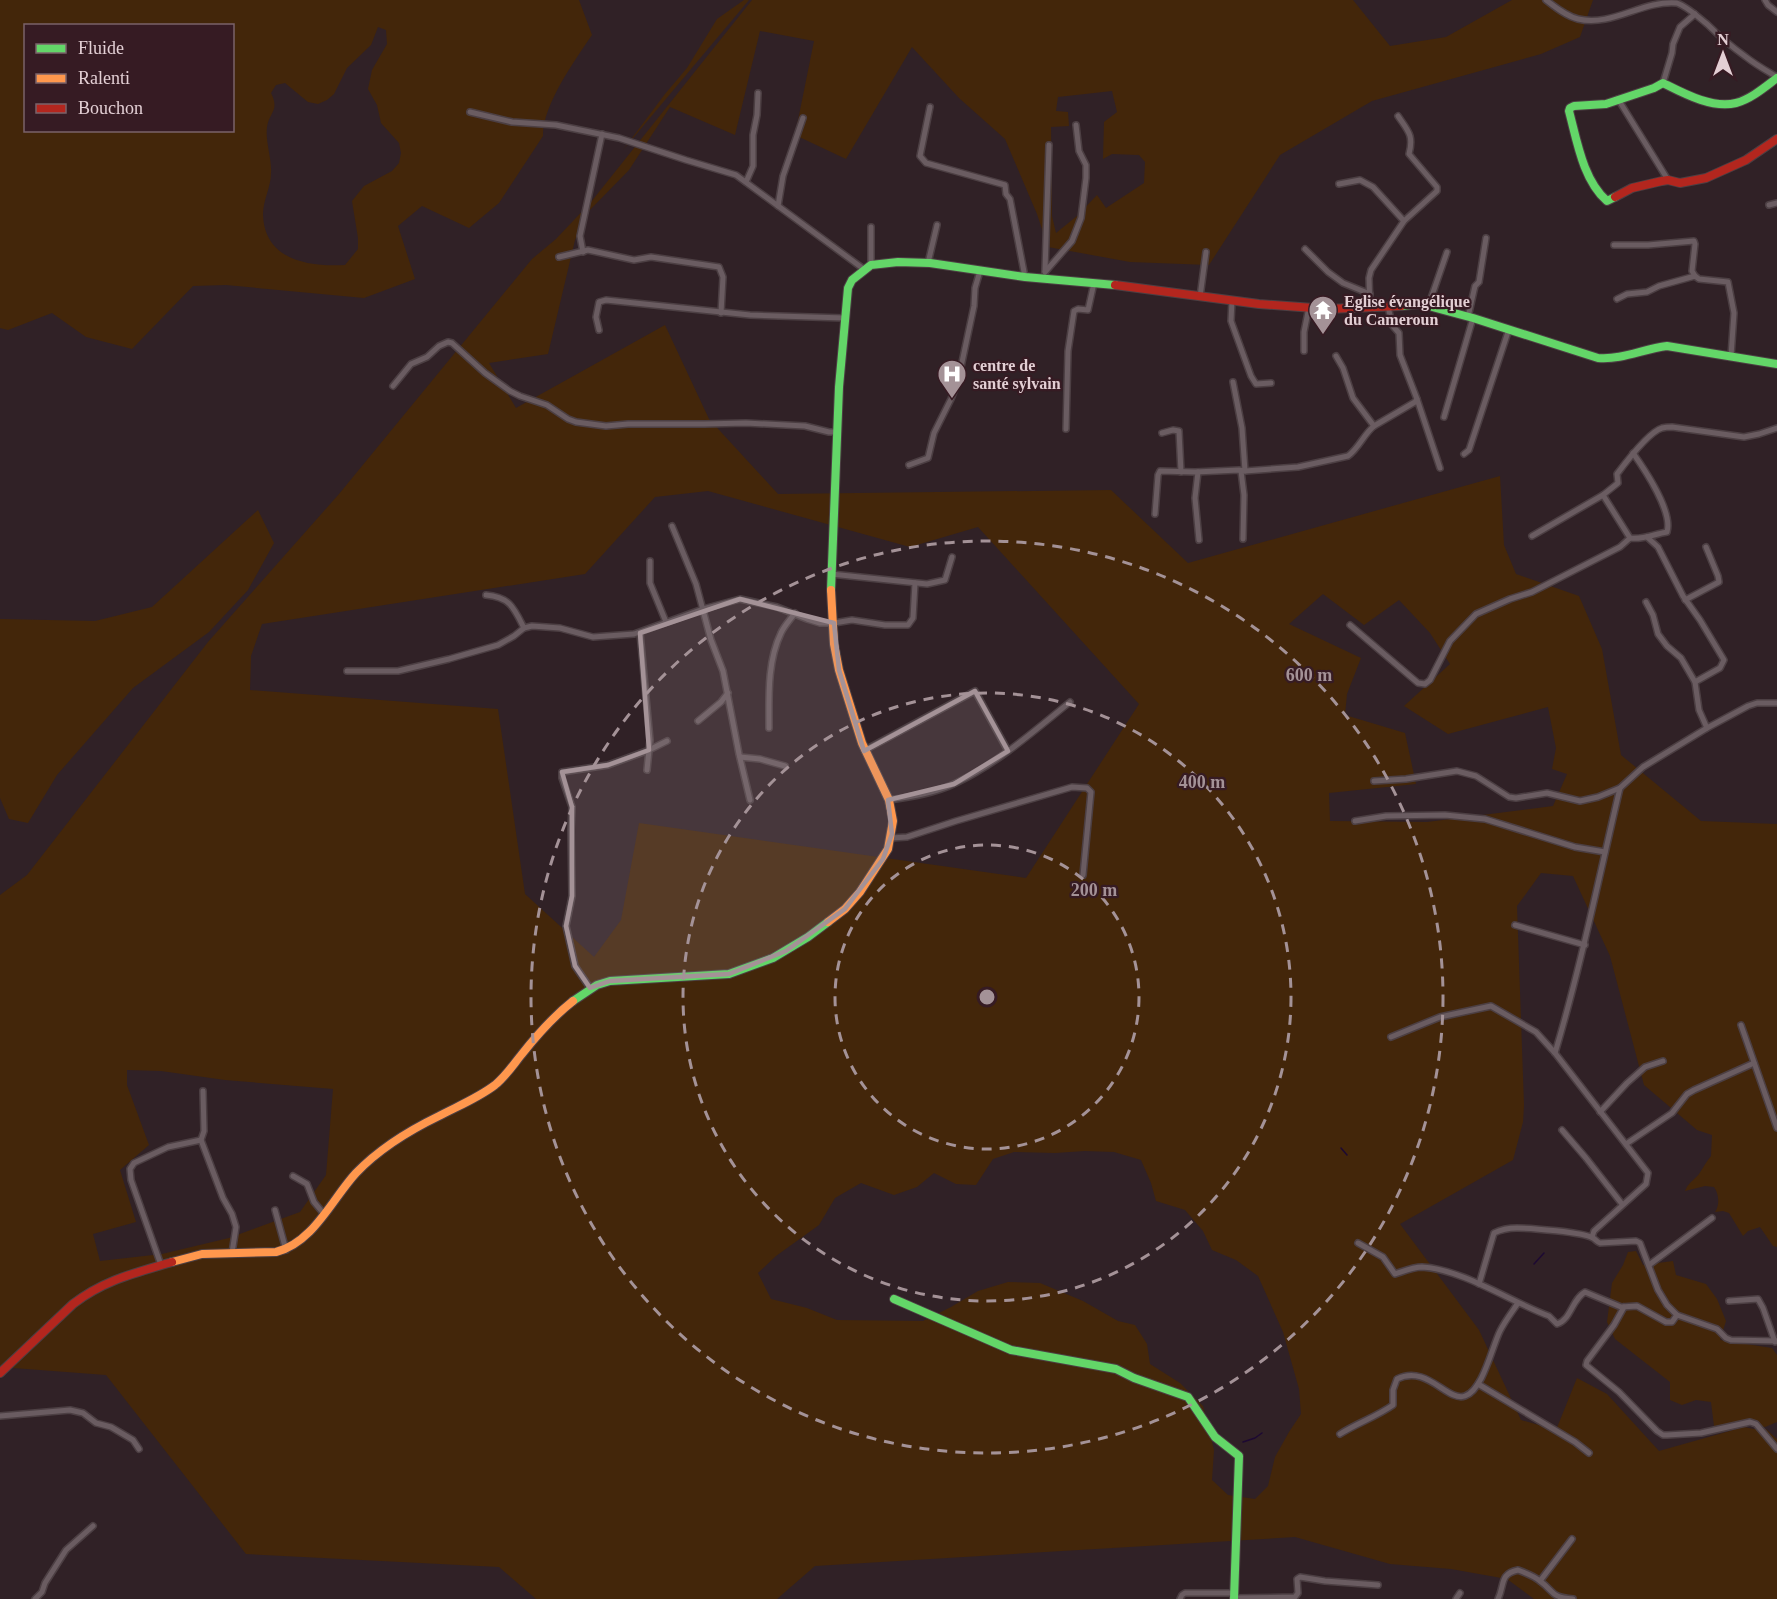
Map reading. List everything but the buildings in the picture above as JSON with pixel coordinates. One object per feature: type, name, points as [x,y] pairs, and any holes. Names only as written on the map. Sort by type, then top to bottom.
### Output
[{"type":"street","points":[[1546,0],[1572,17],[1583,20],[1618,14],[1652,1],[1678,1],[1748,58],[1777,78],[1742,101],[1728,104],[1684,94],[1663,83]]},
{"type":"street","points":[[1765,0],[1777,12]]},
{"type":"street","points":[[1695,14],[1680,27],[1663,83],[1606,104],[1570,108],[1582,155],[1601,198],[1607,201],[1632,188],[1668,180],[1680,183],[1706,178],[1746,160],[1777,139]]},
{"type":"street","points":[[746,183],[753,166],[753,135],[758,93]]},
{"type":"street","points":[[1618,99],[1668,180]]},
{"type":"street","points":[[930,106],[920,156],[922,160],[1005,185],[1006,194],[1010,199],[1025,276]]},
{"type":"street","points":[[470,112],[512,122],[556,124],[620,138],[736,175],[868,268]]},
{"type":"street","points":[[1370,308],[1371,270],[1404,221],[1438,189],[1408,154],[1412,144],[1411,135],[1398,116]]},
{"type":"street","points":[[778,206],[783,176],[803,118]]},
{"type":"street","points":[[1045,275],[1072,241],[1081,218],[1086,165],[1079,151],[1076,125]]},
{"type":"street","points":[[583,252],[580,236],[602,134]]},
{"type":"street","points":[[1045,275],[1049,145]]},
{"type":"street","points":[[1339,184],[1360,180],[1372,187],[1404,221]]},
{"type":"street","points":[[1769,205],[1777,203]]},
{"type":"street","points":[[928,263],[937,225]]},
{"type":"street","points":[[868,268],[871,227]]},
{"type":"street","points":[[1444,417],[1471,317],[1475,286],[1479,282],[1486,238]]},
{"type":"street","points":[[1614,245],[1694,241],[1692,271],[1695,276],[1699,279],[1729,284],[1734,313],[1731,356]]},
{"type":"street","points":[[1305,249],[1328,272],[1343,283],[1370,294]]},
{"type":"street","points":[[560,257],[588,250],[634,260],[651,257],[719,267],[723,277],[721,313]]},
{"type":"street","points":[[1200,297],[1206,252]]},
{"type":"street","points":[[1428,307],[1447,252]]},
{"type":"street","points":[[0,1373],[73,1304],[86,1294],[117,1278],[202,1254],[286,1250],[314,1227],[341,1191],[377,1152],[421,1124],[486,1091],[505,1076],[552,1019],[590,988],[610,981],[729,974],[773,958],[808,938],[845,909],[860,892],[883,859],[891,838],[893,821],[888,800],[865,750],[839,670],[834,644],[831,574],[837,432],[848,288],[852,280],[868,268],[898,262],[928,263],[1025,276],[1045,275],[1259,304],[1370,308],[1412,304],[1471,317],[1598,358],[1616,359],[1667,346],[1777,364]]},
{"type":"street","points":[[909,465],[928,458],[934,433],[953,394],[967,341],[980,271]]},
{"type":"street","points":[[1617,299],[1627,294],[1647,292],[1659,286],[1695,276]]},
{"type":"street","points":[[1066,429],[1068,351],[1074,311],[1088,310],[1094,283]]},
{"type":"street","points":[[599,330],[596,316],[599,302],[606,300],[721,313],[845,318]]},
{"type":"street","points":[[1232,300],[1232,324],[1251,376],[1256,384],[1271,383]]},
{"type":"street","points":[[1388,306],[1392,325],[1399,333],[1400,355],[1440,468]]},
{"type":"street","points":[[1305,351],[1304,332],[1309,307]]},
{"type":"street","points":[[1464,454],[1469,450],[1509,329]]},
{"type":"street","points":[[393,386],[411,364],[427,357],[439,346],[448,342],[510,391],[547,405],[576,422],[606,426],[746,423],[805,426],[837,432]]},
{"type":"street","points":[[1336,356],[1343,368],[1353,398],[1374,426]]},
{"type":"street","points":[[1233,382],[1242,428],[1245,495],[1243,539]]},
{"type":"street","points":[[1155,514],[1160,471],[1243,471],[1298,467],[1348,456],[1369,430],[1417,399]]},
{"type":"street","points":[[1532,536],[1603,495],[1618,483],[1617,474],[1633,453],[1662,428],[1672,427],[1744,437],[1777,428]]},
{"type":"street","points":[[1162,433],[1179,431],[1181,472]]},
{"type":"street","points":[[1350,624],[1418,683],[1425,684],[1430,680],[1450,641],[1476,614],[1532,592],[1620,547],[1630,538],[1639,539],[1666,532],[1668,522],[1653,482],[1633,453]]},
{"type":"street","points":[[1198,472],[1195,498],[1198,540]]},
{"type":"street","points":[[1603,495],[1630,538]]},
{"type":"street","points":[[672,526],[696,584],[711,640],[723,671],[750,800]]},
{"type":"street","points":[[1647,537],[1658,547],[1685,600],[1724,660],[1720,668],[1695,682]]},
{"type":"street","points":[[1685,600],[1719,582],[1706,547]]},
{"type":"street","points":[[831,574],[927,584],[945,580],[952,557]]},
{"type":"street","points":[[650,561],[650,583],[666,622]]},
{"type":"street","points":[[347,671],[398,671],[449,659],[498,645],[531,626],[560,628],[593,637],[640,633],[703,609],[740,599],[777,607],[820,623],[852,620],[885,625],[908,625],[913,618],[915,583]]},
{"type":"street","points":[[486,595],[508,601],[524,628]]},
{"type":"street","points":[[1646,603],[1653,615],[1658,634],[1667,646],[1681,658],[1695,682],[1699,710],[1707,728]]},
{"type":"street","points":[[770,728],[770,679],[773,659],[781,633],[795,614]]},
{"type":"street","points":[[640,633],[650,740],[647,770]]},
{"type":"street","points":[[865,750],[975,691],[1008,751]]},
{"type":"street","points":[[698,721],[721,702],[728,693]]},
{"type":"street","points":[[888,800],[914,797],[954,784],[993,763],[1070,702]]},
{"type":"street","points":[[1374,782],[1456,771],[1476,777],[1509,797],[1547,793],[1580,801],[1620,788],[1643,767],[1752,704],[1777,703]]},
{"type":"street","points":[[590,988],[575,966],[566,926],[572,896],[572,807],[562,772],[608,765],[667,741]]},
{"type":"street","points":[[740,757],[760,759],[786,766]]},
{"type":"street","points":[[891,838],[907,837],[1072,787],[1087,788],[1091,792],[1083,874]]},
{"type":"street","points":[[1555,1053],[1574,990],[1620,788]]},
{"type":"street","points":[[1354,820],[1386,816],[1445,815],[1485,819],[1575,848],[1605,852]]},
{"type":"street","points":[[1515,925],[1585,945]]},
{"type":"street","points":[[1391,1037],[1440,1017],[1491,1006],[1536,1032],[1647,1170],[1646,1184],[1594,1231],[1592,1237]]},
{"type":"street","points":[[1741,1025],[1777,1128]]},
{"type":"street","points":[[1600,1112],[1645,1067],[1663,1061]]},
{"type":"street","points":[[1626,1144],[1671,1113],[1694,1090],[1754,1063]]},
{"type":"street","points":[[202,1091],[204,1131],[201,1140],[236,1227],[232,1253]]},
{"type":"street","points":[[1562,1130],[1622,1204]]},
{"type":"street","points":[[161,1265],[131,1180],[130,1169],[134,1163],[168,1147],[201,1140]]},
{"type":"street","points":[[293,1176],[307,1184],[314,1202],[324,1214]]},
{"type":"street","points":[[274,1210],[286,1250]]},
{"type":"street","points":[[1649,1265],[1712,1218]]},
{"type":"street","points":[[1479,1284],[1494,1233],[1502,1229],[1542,1229],[1592,1237],[1600,1243],[1634,1241],[1638,1242],[1662,1298],[1677,1315],[1717,1329],[1731,1340],[1776,1341],[1758,1299],[1729,1301]]},
{"type":"street","points":[[1358,1243],[1383,1257],[1395,1274],[1420,1267],[1440,1270],[1465,1278],[1549,1316],[1557,1324],[1563,1322],[1580,1295],[1585,1292],[1624,1307],[1637,1306],[1669,1322],[1677,1315]]},
{"type":"street","points":[[894,1299],[1011,1350],[1116,1369],[1134,1378],[1188,1397],[1216,1439],[1239,1456],[1234,1597]]},
{"type":"street","points":[[1340,1434],[1393,1405],[1393,1390],[1397,1378],[1405,1374],[1419,1375],[1446,1389],[1454,1396],[1464,1397],[1474,1391],[1500,1331],[1518,1303]]},
{"type":"street","points":[[1624,1307],[1586,1365],[1619,1392],[1657,1431],[1663,1435],[1701,1433],[1750,1422],[1756,1424],[1777,1449]]},
{"type":"street","points":[[1478,1384],[1575,1442],[1589,1454]]},
{"type":"street","points":[[0,1416],[76,1411],[83,1413],[96,1424],[111,1427],[133,1440],[139,1449]]},
{"type":"street","points":[[35,1599],[42,1592],[45,1582],[66,1550],[93,1526]]},
{"type":"street","points":[[1540,1581],[1572,1539]]},
{"type":"street","points":[[1498,1599],[1501,1584],[1506,1575],[1518,1569],[1540,1581],[1551,1593],[1560,1598],[1573,1599]]},
{"type":"street","points":[[1180,1599],[1185,1593],[1234,1597],[1295,1597],[1298,1593],[1297,1579],[1300,1577],[1378,1585]]},
{"type":"street","points":[[1456,1599],[1460,1593]]},
{"type":"highlighted area","points":[[740,599],[834,623],[839,670],[864,751],[975,691],[1008,751],[954,784],[888,800],[892,834],[883,859],[845,909],[786,951],[729,974],[610,981],[590,988],[575,966],[566,926],[572,896],[572,807],[562,772],[608,765],[649,750],[640,633]]},
{"type":"shaded area","points":[[0,0],[579,0],[592,35],[554,97],[544,124],[543,136],[499,203],[469,228],[422,206],[398,226],[415,279],[364,298],[226,285],[193,286],[132,349],[86,337],[52,313],[8,330],[0,328]],"holes":[[[378,27],[386,30],[387,44],[372,70],[368,89],[377,105],[381,123],[399,143],[401,153],[399,163],[392,171],[364,186],[352,201],[358,249],[345,265],[317,264],[290,258],[271,242],[265,229],[263,214],[271,178],[267,132],[268,122],[274,108],[271,93],[276,85],[285,83],[308,102],[318,104],[327,100],[334,94],[347,68],[371,45]]]},
{"type":"shaded area","points":[[744,0],[749,0],[623,150],[687,68],[717,19]]},
{"type":"shaded area","points":[[752,0],[1353,0],[1390,46],[1446,37],[1512,0],[1593,0],[1580,37],[1541,54],[1372,101],[1280,155],[1209,265],[1130,262],[1048,247],[1037,214],[1005,139],[959,98],[912,47],[846,159],[795,135],[814,41],[760,31],[735,135],[670,107],[629,170],[587,213],[575,240],[548,354],[489,363],[516,408],[665,325],[709,419],[778,494],[1111,490],[1188,563],[1500,476],[1504,545],[1516,574],[1579,596],[1602,649],[1621,755],[1701,821],[1777,824],[1777,1247],[1773,1246],[1760,1227],[1748,1231],[1743,1236],[1729,1213],[1715,1212],[1718,1200],[1714,1187],[1705,1186],[1685,1191],[1711,1156],[1712,1135],[1697,1130],[1644,1085],[1610,956],[1573,876],[1541,873],[1517,906],[1524,1105],[1523,1122],[1513,1160],[1400,1224],[1479,1330],[1521,1420],[1556,1430],[1577,1378],[1607,1394],[1659,1451],[1744,1427],[1766,1429],[1777,1439],[1777,1599],[1534,1599],[1507,1579],[1451,1569],[1390,1564],[1295,1537],[815,1566],[777,1599],[536,1599],[499,1567],[246,1554],[106,1375],[0,1367],[0,895],[27,875],[208,642],[339,494],[532,259],[556,239],[591,202]],"holes":[[[1112,91],[1117,112],[1104,122],[1103,159],[1112,154],[1139,155],[1145,162],[1144,183],[1106,208],[1097,195],[1077,216],[1056,233],[1052,216],[1051,127],[1069,126],[1068,112],[1056,111],[1058,97]],[[708,491],[910,547],[978,527],[1139,704],[1026,878],[639,823],[621,920],[594,957],[525,894],[498,709],[250,690],[251,656],[262,624],[585,574],[655,497]],[[1323,594],[1364,625],[1399,600],[1430,633],[1450,664],[1404,706],[1448,734],[1548,707],[1556,748],[1552,769],[1567,774],[1553,806],[1427,822],[1330,821],[1329,793],[1416,784],[1405,733],[1345,715],[1347,694],[1361,658],[1289,624]],[[127,1070],[161,1071],[225,1080],[333,1089],[326,1175],[300,1212],[229,1238],[162,1254],[100,1261],[93,1234],[136,1222],[120,1170],[149,1145],[127,1085]],[[1014,1152],[1114,1152],[1141,1160],[1156,1201],[1185,1210],[1203,1231],[1212,1250],[1236,1260],[1258,1276],[1283,1332],[1299,1389],[1301,1414],[1275,1457],[1268,1486],[1255,1499],[1228,1495],[1212,1480],[1214,1450],[1203,1406],[1180,1383],[1150,1364],[1147,1344],[1135,1325],[1118,1321],[1083,1301],[1040,1283],[1008,1282],[978,1291],[923,1321],[837,1320],[807,1308],[771,1299],[758,1273],[776,1256],[819,1225],[835,1198],[861,1183],[894,1195],[917,1187],[934,1173],[956,1184],[976,1185],[993,1159]]]},
{"type":"shaded area","points":[[258,510],[274,543],[248,590],[209,632],[133,688],[57,775],[28,823],[9,819],[0,798],[0,619],[95,621],[152,607]]},
{"type":"shaded area","points":[[1636,1251],[1643,1265],[1673,1261],[1676,1275],[1706,1284],[1717,1299],[1726,1321],[1720,1340],[1772,1348],[1777,1355],[1777,1422],[1765,1427],[1746,1424],[1716,1433],[1711,1402],[1696,1400],[1682,1405],[1670,1400],[1670,1382],[1615,1339],[1607,1322],[1612,1283],[1628,1252]]},
{"type":"waterway","points":[[1341,1148],[1347,1155]]},
{"type":"waterway","points":[[1534,1264],[1544,1253]]},
{"type":"waterway","points":[[1243,1442],[1262,1433]]},
{"type":"traffic: fast","points":[[1615,197],[1607,201],[1592,182],[1578,147],[1570,108],[1606,104],[1663,83],[1708,102],[1736,103],[1752,96],[1777,78]]},
{"type":"traffic: fast","points":[[831,590],[839,387],[848,288],[852,280],[871,265],[898,262],[930,263],[1025,277],[1115,285]]},
{"type":"traffic: fast","points":[[1401,306],[1421,304],[1598,358],[1624,356],[1667,346],[1777,364]]},
{"type":"traffic: fast","points":[[573,1001],[597,985],[610,981],[729,974],[773,958],[828,922]]},
{"type":"traffic: fast","points":[[894,1299],[1011,1350],[1116,1369],[1134,1378],[1188,1397],[1215,1437],[1239,1456],[1234,1599]]},
{"type":"traffic: slow","points":[[828,922],[845,909],[860,892],[888,849],[893,821],[889,800],[862,743],[839,670],[834,644],[831,590]]},
{"type":"traffic: slow","points":[[172,1262],[202,1254],[276,1252],[301,1240],[365,1164],[405,1134],[475,1098],[495,1085],[546,1026],[573,1001]]},
{"type":"traffic: jam","points":[[1615,197],[1632,188],[1662,181],[1680,183],[1706,178],[1746,160],[1777,139]]},
{"type":"traffic: jam","points":[[1115,285],[1259,304],[1327,309],[1401,306]]},
{"type":"traffic: jam","points":[[0,1373],[73,1304],[85,1296],[120,1278],[172,1262]]},
{"type":"place","name":"Eglise évangélique du Cameroun","points":[[1323,336]]},
{"type":"place","name":"centre de santé sylvain","points":[[952,400]]}]
